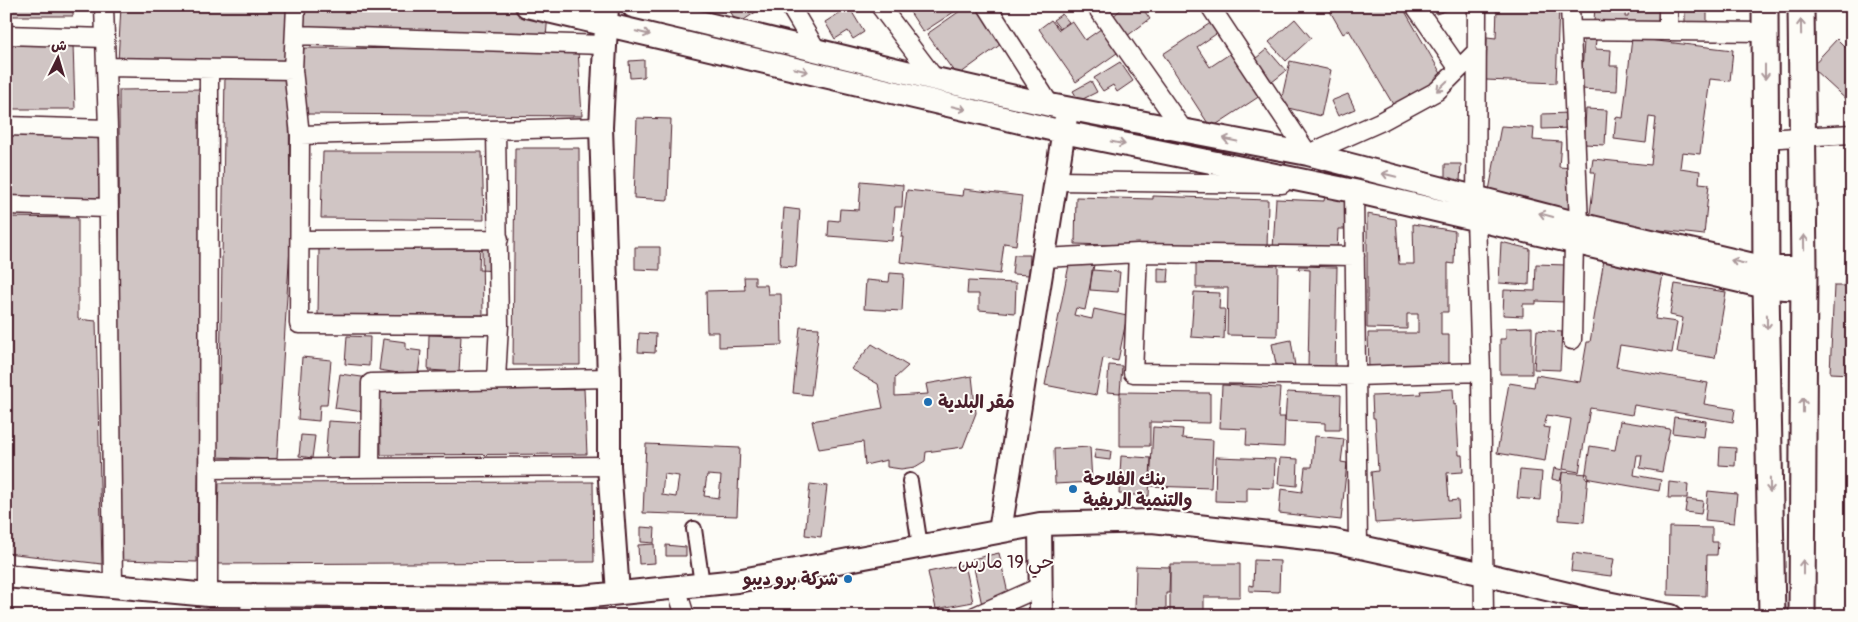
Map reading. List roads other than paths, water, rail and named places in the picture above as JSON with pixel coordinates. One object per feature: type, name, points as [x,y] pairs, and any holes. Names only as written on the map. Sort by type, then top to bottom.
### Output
[{"type":"main road","points":[[1765,6],[1766,278],[1772,616]]},
{"type":"main road","points":[[1801,6],[1804,278],[1802,616]]},
{"type":"street","points":[[104,6],[108,129],[113,586]]},
{"type":"street","points":[[296,6],[293,70],[300,135],[299,324],[499,325]]},
{"type":"street","points":[[527,6],[1063,132],[1354,191],[1476,208]]},
{"type":"street","points":[[633,6],[936,79],[1059,106],[1308,154],[1476,208],[1766,278],[1804,278]]},
{"type":"street","points":[[790,6],[817,51]]},
{"type":"street","points":[[880,6],[936,79]]},
{"type":"street","points":[[987,6],[1059,106],[1063,132],[1057,181],[1000,531]]},
{"type":"street","points":[[1096,6],[1184,131]]},
{"type":"street","points":[[1210,6],[1308,154]]},
{"type":"street","points":[[1415,6],[1459,70]]},
{"type":"street","points":[[1477,6],[1476,208],[1481,372],[1484,616]]},
{"type":"street","points":[[1570,6],[1577,233],[1572,340]]},
{"type":"street","points":[[1668,6],[1668,31]]},
{"type":"street","points":[[295,35],[605,25]]},
{"type":"street","points":[[605,25],[601,127],[609,378],[609,466],[618,593]]},
{"type":"street","points":[[1571,30],[1765,32]]},
{"type":"street","points":[[6,35],[105,38]]},
{"type":"street","points":[[1308,154],[1380,122],[1437,91],[1477,51]]},
{"type":"street","points":[[106,67],[293,70]]},
{"type":"street","points":[[208,595],[209,69]]},
{"type":"street","points":[[6,126],[108,129]]},
{"type":"street","points":[[300,135],[601,127]]},
{"type":"street","points":[[496,130],[499,238],[499,325],[496,379]]},
{"type":"street","points":[[1765,139],[1852,134]]},
{"type":"street","points":[[1057,181],[1318,184]]},
{"type":"street","points":[[1354,191],[1358,546]]},
{"type":"street","points":[[6,205],[108,208]]},
{"type":"street","points":[[300,240],[499,238]]},
{"type":"street","points":[[1138,253],[1133,373],[1356,376],[1481,372]]},
{"type":"street","points":[[1044,258],[1138,253],[1355,256]]},
{"type":"street","points":[[370,468],[371,383],[609,378]]},
{"type":"street","points":[[208,469],[609,466]]},
{"type":"street","points":[[910,481],[920,546]]},
{"type":"street","points":[[6,576],[208,595],[252,606],[503,606],[737,581],[1040,524],[1152,521],[1334,541],[1484,574],[1597,608],[1671,616]]},
{"type":"street","points":[[1040,524],[1041,616]]},
{"type":"street","points":[[694,529],[702,584]]},
{"type":"street","points":[[975,616],[1040,586]]},
{"type":"street","points":[[676,587],[685,616]]},
{"type":"place","name":"مقر البلدية","points":[[928,402]]},
{"type":"place","name":"بنك الفلاحة والتنمية الريفية","points":[[1073,489]]},
{"type":"place","name":"شركة برو ديبو","points":[[848,579]]},
{"type":"district","name":"حي 19 مارس","points":[[1006,562]]}]
